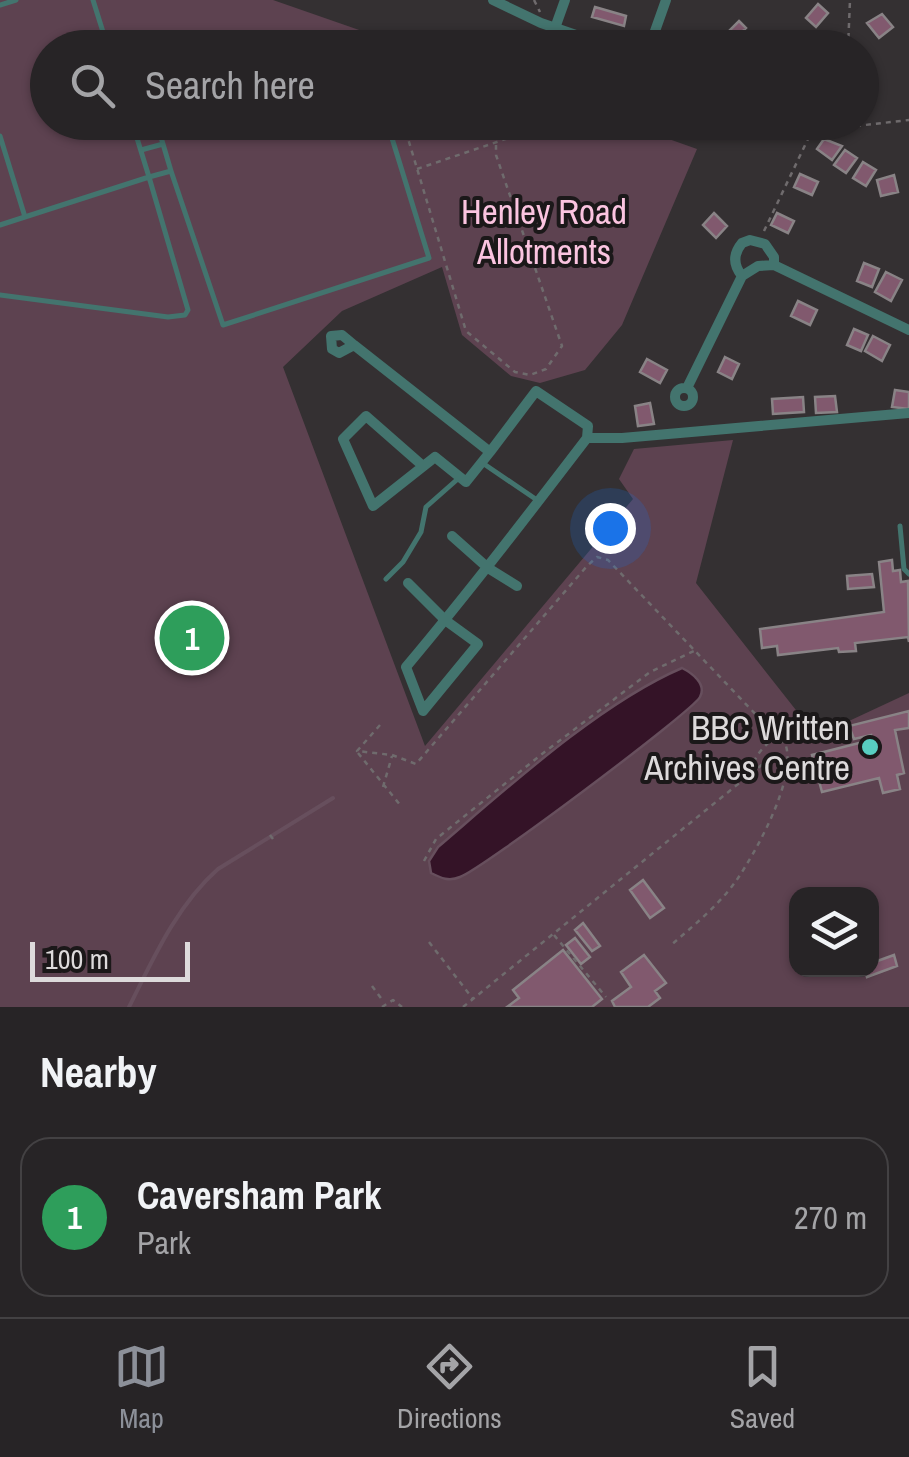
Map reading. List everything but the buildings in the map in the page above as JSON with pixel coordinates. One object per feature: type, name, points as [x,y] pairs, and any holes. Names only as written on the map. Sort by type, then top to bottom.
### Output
[{"type":"street","points":[[493,0],[561,30]]},
{"type":"street","points":[[555,28],[565,0]]},
{"type":"street","points":[[655,30],[666,0]]},
{"type":"street","points":[[742,276],[735,264],[736,250],[742,243],[758,241],[770,250],[774,266]]},
{"type":"street","points":[[687,388],[742,276],[758,266],[774,266],[909,330]]},
{"type":"street","points":[[354,344],[486,457]]},
{"type":"street","points":[[408,583],[445,620],[478,644],[423,711],[406,667],[445,620],[488,568],[587,438],[588,426],[536,391],[466,482],[435,457],[373,506],[343,439],[366,416],[423,466]]},
{"type":"street","points":[[587,438],[909,412]]},
{"type":"street","points":[[452,536],[488,568],[517,586]]},
{"type":"lane","points":[[0,5],[16,0]]},
{"type":"lane","points":[[93,0],[102,30]]},
{"type":"lane","points":[[0,136],[25,217]]},
{"type":"lane","points":[[0,295],[168,317],[186,315],[188,303],[138,140]]},
{"type":"lane","points":[[162,140],[223,325],[429,258],[392,140]]},
{"type":"lane","points":[[141,150],[163,144]]},
{"type":"lane","points":[[0,226],[171,171]]},
{"type":"lane","points":[[486,457],[538,502]]},
{"type":"lane","points":[[386,579],[403,562],[421,532],[426,507],[460,477]]},
{"type":"lane","points":[[900,526],[904,569],[909,574]]},
{"type":"path","points":[[849,30],[850,0]]},
{"type":"path","points":[[879,122],[909,120]]},
{"type":"path","points":[[408,140],[466,331],[515,372],[530,376],[546,368],[562,346],[496,155],[496,145]]},
{"type":"path","points":[[417,169],[509,140]]},
{"type":"path","points":[[758,241],[808,140]]},
{"type":"path","points":[[357,751],[392,755],[416,764],[598,557],[608,560],[786,746],[790,759],[772,816],[736,882],[670,946]]},
{"type":"path","points":[[424,860],[436,839],[542,754],[650,672],[697,650]]},
{"type":"path","points":[[357,751],[380,725]]},
{"type":"path","points":[[752,773],[752,762],[776,736]]},
{"type":"path","points":[[357,751],[401,806]]},
{"type":"path","points":[[383,787],[392,755]]},
{"type":"path","points":[[463,1007],[769,759]]},
{"type":"path","points":[[553,934],[606,998]]},
{"type":"path","points":[[428,942],[474,999]]},
{"type":"path","points":[[372,986],[384,1005],[393,1000],[402,1007]]},
{"type":"green space","name":"Henley Road Allotments","points":[[0,0],[273,0],[359,30],[30,30],[30,140],[672,140],[697,149],[622,325],[585,370],[540,383],[511,376],[462,335],[442,267],[342,311],[283,367],[425,746],[633,499],[619,479],[634,449],[733,440],[696,583],[803,719],[806,741],[909,693],[909,1007],[0,1007]]},
{"type":"shaded area","points":[[682,668],[702,688],[700,697],[688,709],[476,868],[452,879],[431,873],[429,861],[438,847],[523,774],[619,703]]},
{"type":"waterway","points":[[129,1007],[167,934],[203,883],[218,869],[333,798]]},
{"type":"place","name":"Caversham Park","points":[[192,638]]},
{"type":"place","name":"BBC Written Archives Centre","points":[[870,747]]}]
